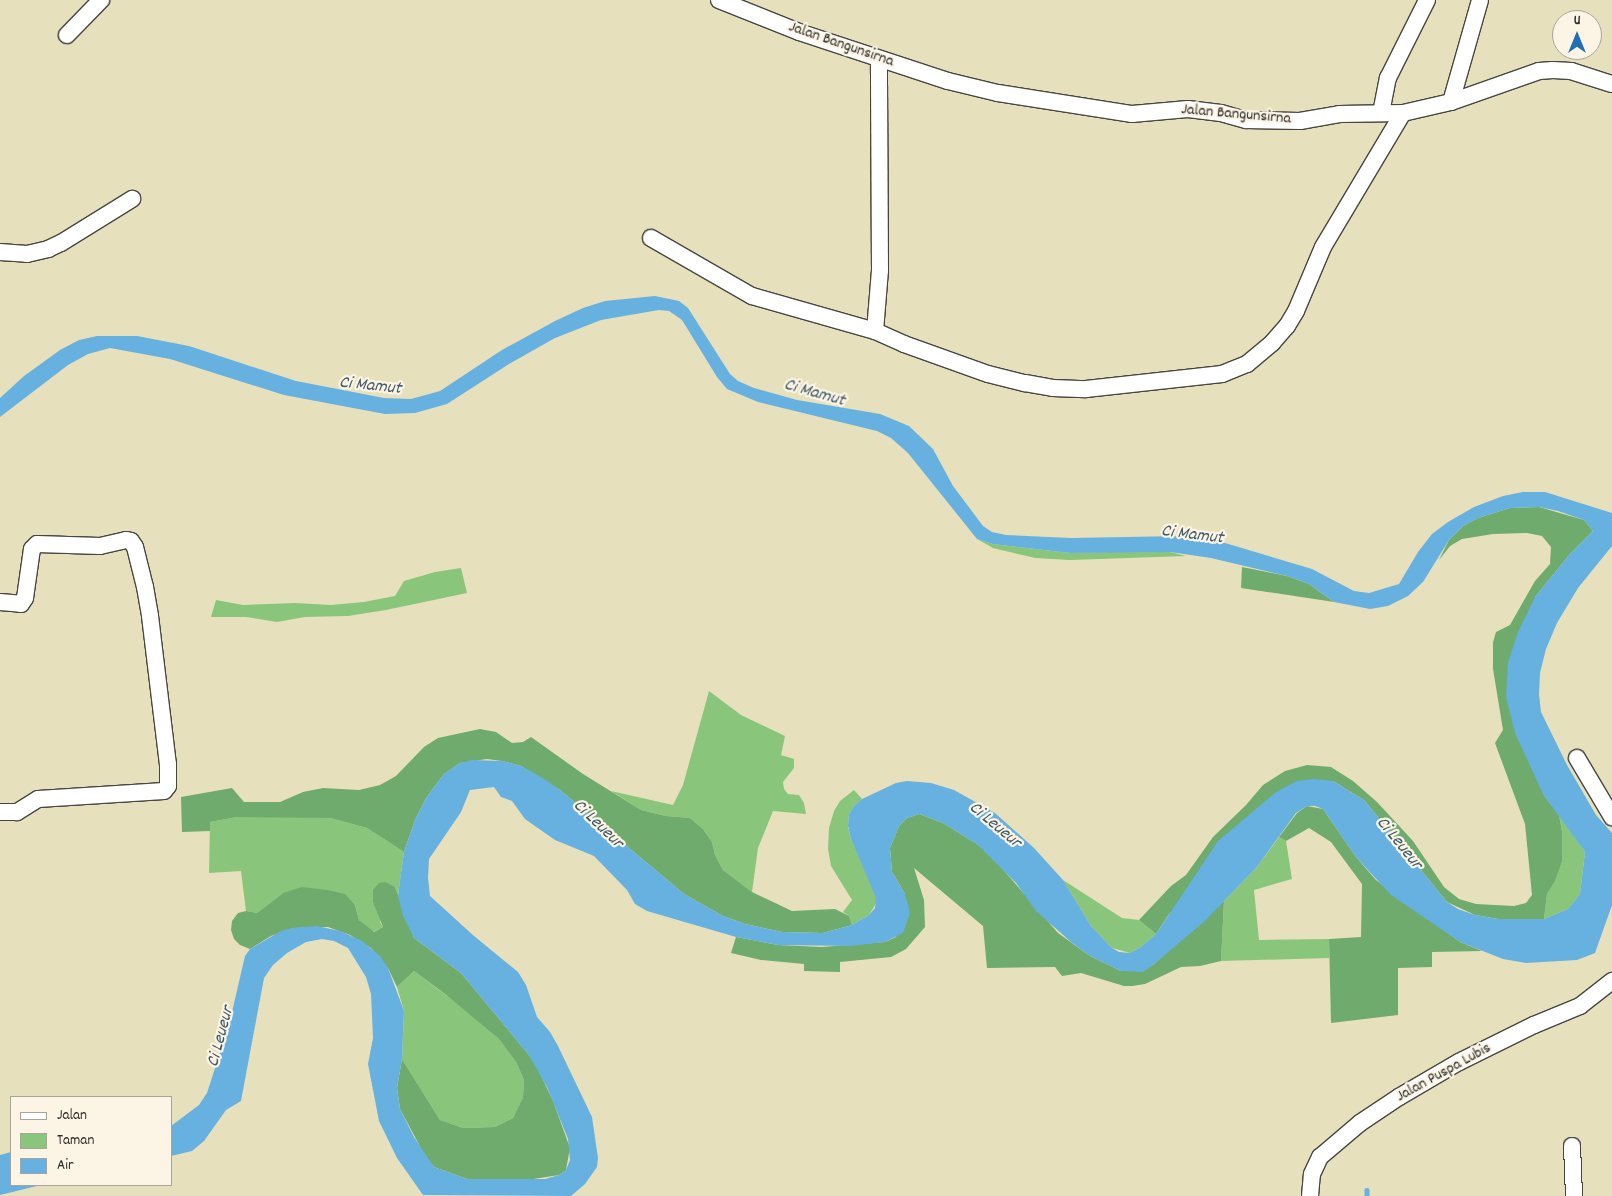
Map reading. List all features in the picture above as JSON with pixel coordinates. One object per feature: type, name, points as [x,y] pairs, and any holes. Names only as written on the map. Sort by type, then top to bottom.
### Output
[{"type":"street","points":[[66,35],[102,0]]},
{"type":"street","name":"Jalan Bangunsirna","points":[[719,0],[799,32],[972,88],[1132,114],[1188,109],[1221,113],[1246,120],[1300,120],[1339,114],[1403,113],[1451,102],[1540,71],[1552,70],[1570,71],[1612,84]]},
{"type":"street","points":[[1381,113],[1388,78],[1426,0]]},
{"type":"street","points":[[1451,102],[1478,1]]},
{"type":"street","points":[[875,331],[880,270],[879,59]]},
{"type":"street","points":[[651,238],[752,296],[875,331],[904,344],[988,374],[1053,388],[1086,389],[1222,374],[1235,370],[1259,354],[1287,326],[1296,311],[1323,248],[1403,113]]},
{"type":"street","points":[[0,252],[27,254],[61,244],[132,199]]},
{"type":"street","points":[[0,602],[21,604],[25,598],[32,549],[37,544],[100,546],[126,540],[131,541],[135,547],[150,616],[168,764],[168,786],[164,791],[38,799],[17,812],[0,812]]},
{"type":"street","points":[[1577,758],[1612,817]]},
{"type":"street","name":"Jalan Puspa Lubis","points":[[1310,1196],[1312,1174],[1320,1157],[1360,1123],[1399,1097],[1459,1062],[1534,1025],[1580,1006],[1612,981]]},
{"type":"street","points":[[1572,1146],[1574,1196]]},
{"type":"green space","points":[[1539,507],[1584,520],[1593,531],[1570,554],[1535,597],[1543,794],[1559,815],[1562,831],[1562,861],[1554,883],[1547,894],[1544,919],[1498,919],[1475,915],[1447,902],[1364,800],[1333,781],[1169,914],[1156,934],[1139,920],[1171,886],[1186,875],[1213,837],[1246,805],[1263,785],[1285,771],[1307,765],[1331,767],[1353,781],[1377,802],[1413,841],[1444,887],[1459,899],[1476,904],[1514,906],[1526,903],[1532,895],[1525,824],[1495,743],[1503,730],[1493,669],[1493,642],[1496,632],[1510,625],[1535,581],[1550,564],[1551,547],[1542,536],[1527,533],[1493,534],[1462,539],[1450,546],[1439,560],[1449,540],[1463,526],[1478,518],[1510,508]]},
{"type":"green space","points":[[977,539],[993,544],[1070,553],[1151,551],[1170,552],[1186,556],[1070,560],[1035,558],[993,548]]},
{"type":"green space","points":[[1242,567],[1287,576],[1309,584],[1334,602],[1241,588]]},
{"type":"green space","points":[[461,568],[467,593],[386,610],[348,616],[305,617],[277,622],[246,617],[211,617],[216,600],[243,605],[295,603],[331,605],[364,602],[395,596],[404,581],[435,572]]},
{"type":"green space","points":[[709,691],[741,715],[785,736],[781,755],[794,759],[794,768],[783,782],[784,789],[788,794],[799,795],[804,803],[806,814],[773,811],[758,848],[752,892],[723,870],[715,855],[712,842],[703,829],[690,818],[666,816],[641,810],[611,791],[673,805],[683,785]]},
{"type":"green space","points":[[480,729],[496,732],[512,743],[523,742],[531,737],[583,774],[641,810],[666,816],[690,818],[703,829],[712,842],[715,855],[723,870],[752,892],[792,911],[835,909],[849,916],[852,925],[823,933],[782,932],[745,924],[723,916],[684,894],[560,790],[521,766],[502,761],[487,759],[460,763],[444,774],[426,798],[415,820],[404,852],[367,828],[330,818],[237,817],[210,822],[210,831],[182,832],[181,797],[232,788],[244,802],[280,802],[303,792],[323,788],[359,790],[380,785],[396,776],[424,747],[438,738]]},
{"type":"green space","points":[[854,790],[862,799],[849,814],[848,827],[851,839],[875,891],[877,902],[869,915],[852,925],[849,916],[843,912],[852,900],[831,866],[828,849],[829,828],[834,811],[840,801]]},
{"type":"green space","points":[[1307,806],[1323,809],[1356,857],[1376,880],[1460,942],[1482,951],[1432,952],[1432,967],[1398,968],[1398,1015],[1331,1023],[1329,939],[1361,937],[1362,884],[1331,842],[1309,828],[1286,841],[1279,837],[1297,813]]},
{"type":"green space","points":[[919,814],[943,823],[977,844],[994,859],[1058,933],[1090,956],[1121,971],[1153,965],[1224,901],[1221,961],[1200,966],[1181,967],[1145,984],[1132,986],[1124,986],[1081,973],[1062,976],[1055,967],[987,968],[983,926],[914,868],[924,900],[925,927],[906,949],[891,957],[840,962],[840,972],[804,971],[804,964],[761,960],[731,953],[736,937],[778,945],[822,947],[885,942],[896,937],[905,894],[892,872],[890,848],[899,826],[907,818]]},
{"type":"green space","points":[[1559,815],[1585,852],[1580,894],[1568,909],[1544,919],[1547,894],[1554,883],[1562,831]]},
{"type":"green space","points":[[295,816],[330,818],[367,828],[404,852],[398,895],[395,887],[380,922],[383,927],[373,932],[369,930],[359,920],[355,905],[283,893],[257,913],[246,911],[241,871],[209,873],[210,822],[237,817]]},
{"type":"green space","points":[[1279,837],[1286,841],[1292,879],[1254,890],[1259,940],[1329,939],[1329,958],[1221,961],[1224,901],[1256,868]]},
{"type":"green space","points":[[1063,880],[1122,918],[1139,920],[1156,934],[1141,947],[1130,953],[1112,948],[1091,926]]},
{"type":"green space","points":[[385,882],[395,887],[414,938],[461,973],[529,1055],[538,1069],[553,1101],[570,1148],[566,1170],[559,1175],[527,1180],[467,1179],[434,1167],[423,1152],[400,1109],[397,1088],[402,1059],[440,1120],[463,1128],[495,1127],[513,1118],[523,1097],[524,1080],[516,1062],[498,1038],[414,971],[397,987],[388,968],[371,948],[350,935],[328,927],[293,928],[271,936],[250,949],[240,945],[234,939],[231,930],[232,921],[238,913],[246,911],[257,913],[283,893],[302,887],[345,894],[355,905],[359,920],[374,932],[383,927],[373,902],[373,890],[379,883]]},
{"type":"green space","points":[[414,971],[475,1017],[498,1038],[516,1062],[524,1080],[523,1097],[513,1118],[495,1127],[463,1128],[440,1120],[402,1059],[404,1011],[397,987]]},
{"type":"water","name":"Ci Leueur","points":[[655,296],[679,301],[688,308],[730,374],[738,381],[754,388],[797,400],[880,414],[909,426],[933,449],[953,486],[983,526],[992,532],[1006,535],[1071,538],[1181,536],[1215,540],[1312,569],[1354,591],[1369,593],[1399,584],[1418,552],[1432,534],[1448,522],[1474,507],[1503,496],[1523,492],[1545,492],[1612,513],[1612,546],[1578,588],[1557,623],[1546,649],[1540,673],[1539,695],[1541,712],[1567,765],[1596,815],[1612,833],[1612,905],[1595,953],[1577,960],[1526,963],[1503,959],[1460,942],[1391,895],[1356,857],[1323,809],[1315,806],[1307,806],[1296,813],[1256,868],[1206,920],[1143,972],[1121,971],[1090,956],[1036,911],[1016,883],[977,844],[943,823],[919,814],[907,818],[899,826],[890,848],[892,872],[905,894],[910,913],[903,933],[885,942],[851,946],[778,945],[736,937],[647,911],[635,904],[627,890],[594,856],[555,840],[525,819],[512,801],[501,797],[494,787],[470,790],[461,812],[429,859],[428,878],[430,896],[474,936],[518,972],[526,985],[537,1017],[550,1032],[558,1046],[592,1117],[598,1158],[597,1167],[585,1184],[571,1196],[423,1195],[397,1158],[379,1121],[368,1064],[373,1038],[371,994],[366,977],[348,948],[334,941],[322,939],[306,942],[287,953],[273,965],[264,978],[241,1101],[226,1110],[204,1141],[192,1151],[172,1156],[172,1125],[199,1105],[207,1093],[229,1025],[245,956],[250,949],[281,931],[317,926],[340,931],[362,941],[381,957],[388,968],[404,1011],[402,1059],[397,1088],[400,1109],[414,1137],[434,1167],[467,1179],[545,1179],[559,1175],[566,1170],[570,1160],[568,1139],[547,1087],[529,1055],[461,973],[414,938],[403,916],[398,895],[404,852],[415,820],[426,798],[444,774],[460,763],[472,760],[502,761],[521,766],[541,777],[560,790],[684,894],[723,916],[745,924],[782,932],[823,933],[852,925],[869,915],[875,908],[876,898],[851,839],[848,826],[849,814],[862,799],[896,783],[907,781],[931,783],[954,790],[995,813],[1034,848],[1063,880],[1091,926],[1112,948],[1119,952],[1130,953],[1141,947],[1156,934],[1218,841],[1276,792],[1297,781],[1314,779],[1333,781],[1364,800],[1447,902],[1458,909],[1475,915],[1498,919],[1544,919],[1568,909],[1580,894],[1585,852],[1543,794],[1515,733],[1506,697],[1508,662],[1518,632],[1535,597],[1570,554],[1593,531],[1584,520],[1558,511],[1539,507],[1510,508],[1478,518],[1463,526],[1449,540],[1423,582],[1408,596],[1388,606],[1370,609],[1334,602],[1309,584],[1287,576],[1211,558],[1170,552],[1070,553],[993,544],[977,539],[908,453],[891,438],[877,431],[758,402],[727,389],[717,377],[682,320],[669,311],[659,310],[601,320],[555,338],[509,364],[447,404],[415,413],[385,414],[284,395],[170,359],[110,348],[88,354],[68,365],[0,417],[0,398],[24,376],[60,350],[79,340],[97,336],[137,336],[189,346],[296,381],[384,398],[411,399],[440,391],[502,350],[555,321],[583,308],[605,301]]},
{"type":"water","points":[[10,1152],[10,1186],[37,1186],[0,1195],[0,1155]]},
{"type":"waterway","points":[[1367,1190],[1367,1196]]},
{"type":"water label","name":"Ci Mamut","points":[[370,387]]},
{"type":"water label","name":"Ci Mamut","points":[[814,394]]},
{"type":"water label","name":"Ci Mamut","points":[[1192,536]]}]
